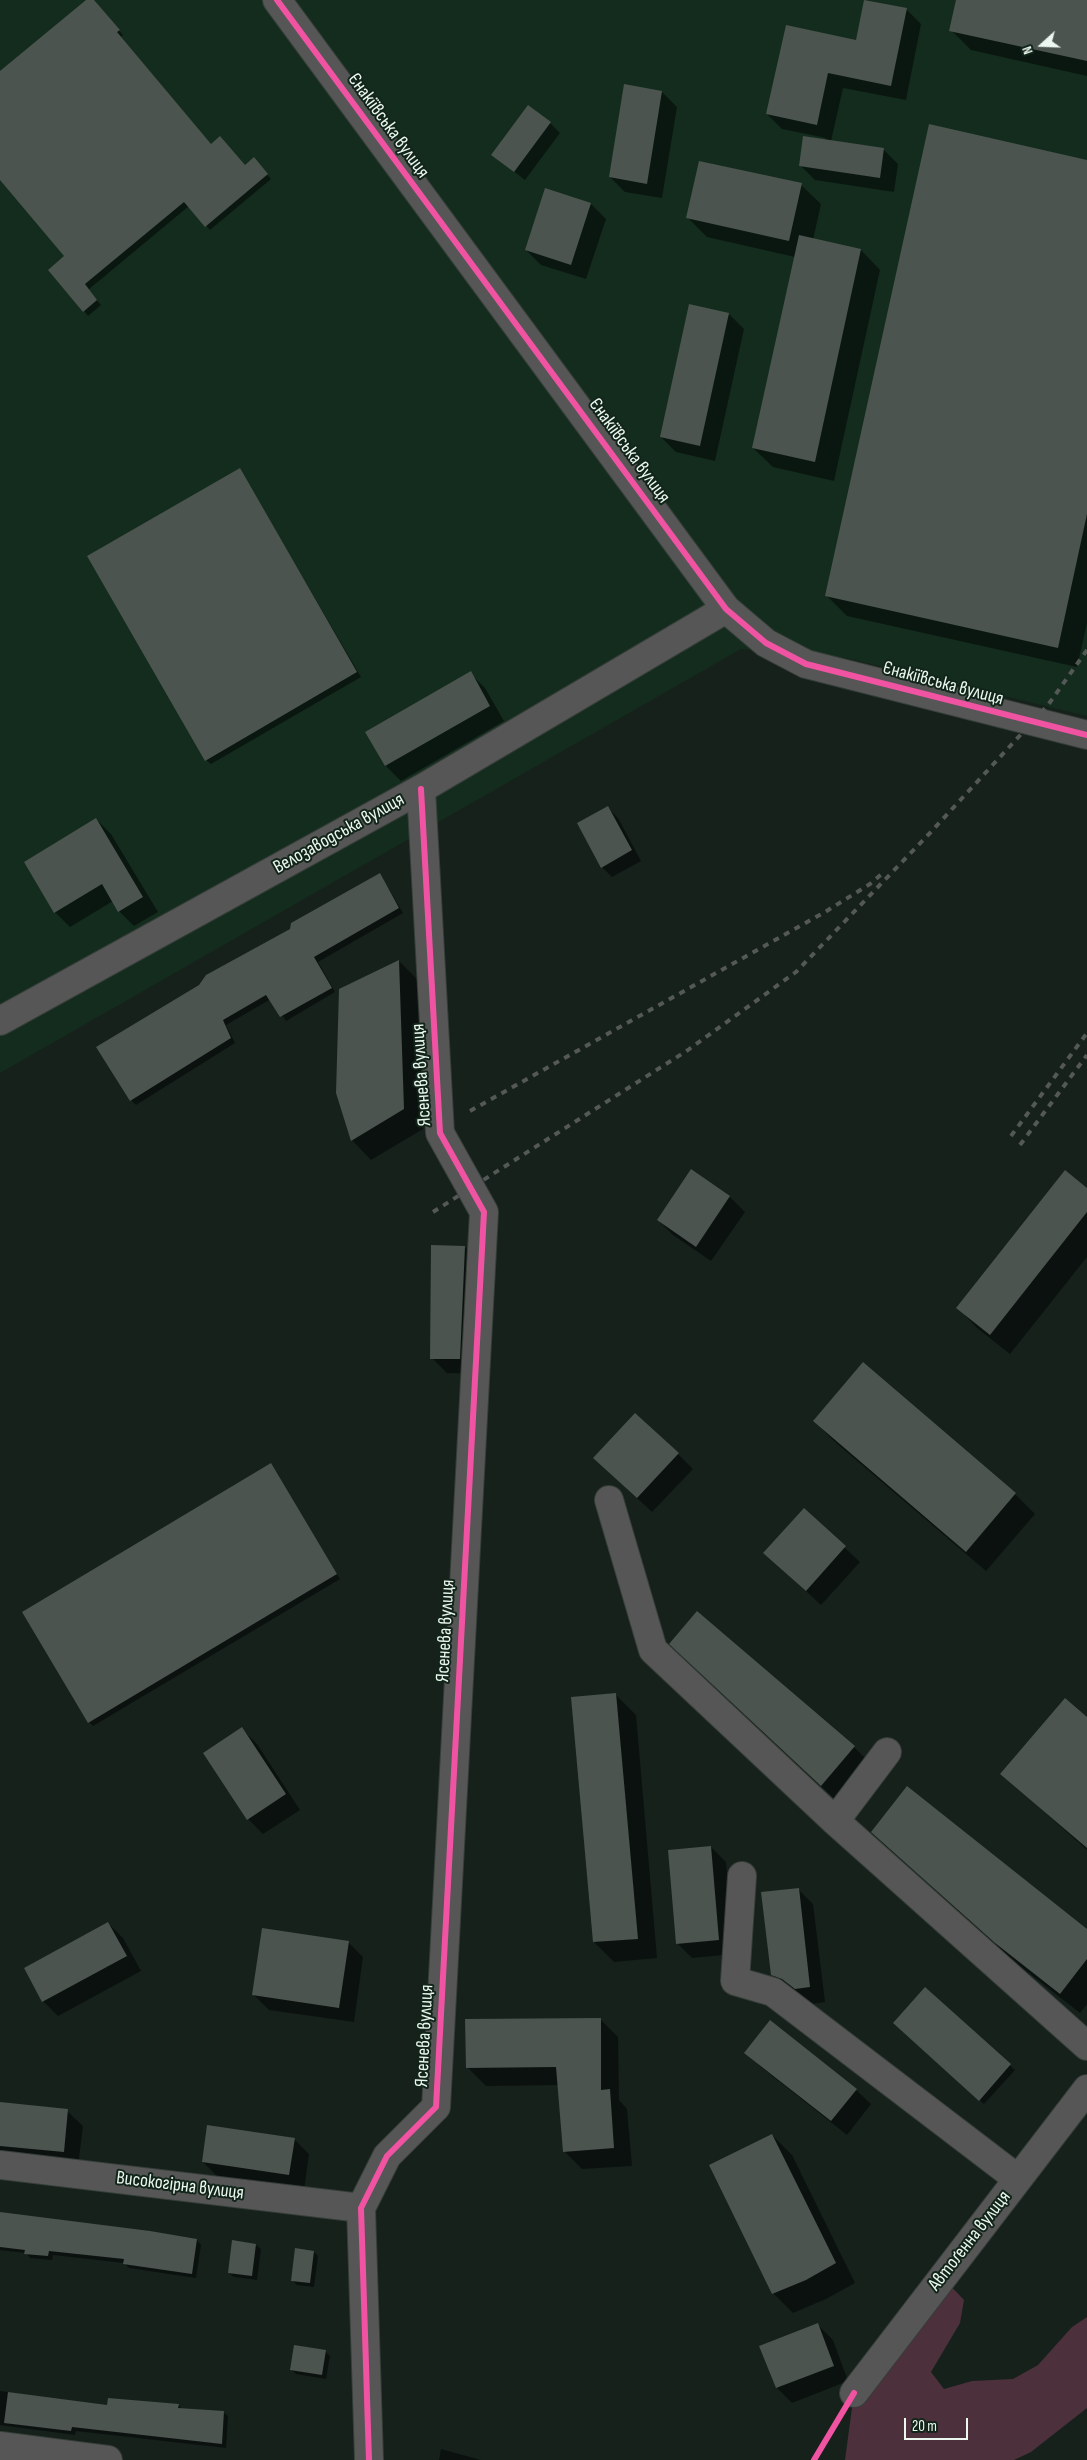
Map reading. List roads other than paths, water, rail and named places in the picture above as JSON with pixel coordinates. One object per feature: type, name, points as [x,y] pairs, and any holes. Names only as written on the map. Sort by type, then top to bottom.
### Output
[{"type":"street","name":"Єнакіївська вулиця","points":[[277,0],[726,609],[766,643],[806,664],[1087,736]]},
{"type":"street","name":"Велозаводська вулиця","points":[[0,1021],[421,790],[726,609]]},
{"type":"street","name":"Ясенева вулиця","points":[[369,2460],[361,2208],[387,2156],[436,2107],[484,1212],[440,1133],[421,790]]},
{"type":"street","points":[[609,1500],[652,1650],[835,1821],[1087,2046]]},
{"type":"street","points":[[835,1821],[887,1752]]},
{"type":"street","points":[[742,1876],[735,1981],[773,1992],[1018,2179]]},
{"type":"street","name":"Автоґенна вулиця","points":[[854,2393],[1087,2089]]},
{"type":"street","name":"Високогірна вулиця","points":[[0,2165],[361,2208]]},
{"type":"street","points":[[0,2446],[108,2460]]},
{"type":"railway","points":[[433,1212],[688,1050],[796,972],[929,834],[1048,705],[1087,650]]},
{"type":"railway","points":[[470,1111],[825,912],[870,884],[884,872]]},
{"type":"railway","points":[[1011,1136],[1087,1033]]},
{"type":"railway","points":[[1020,1145],[1087,1055]]}]
